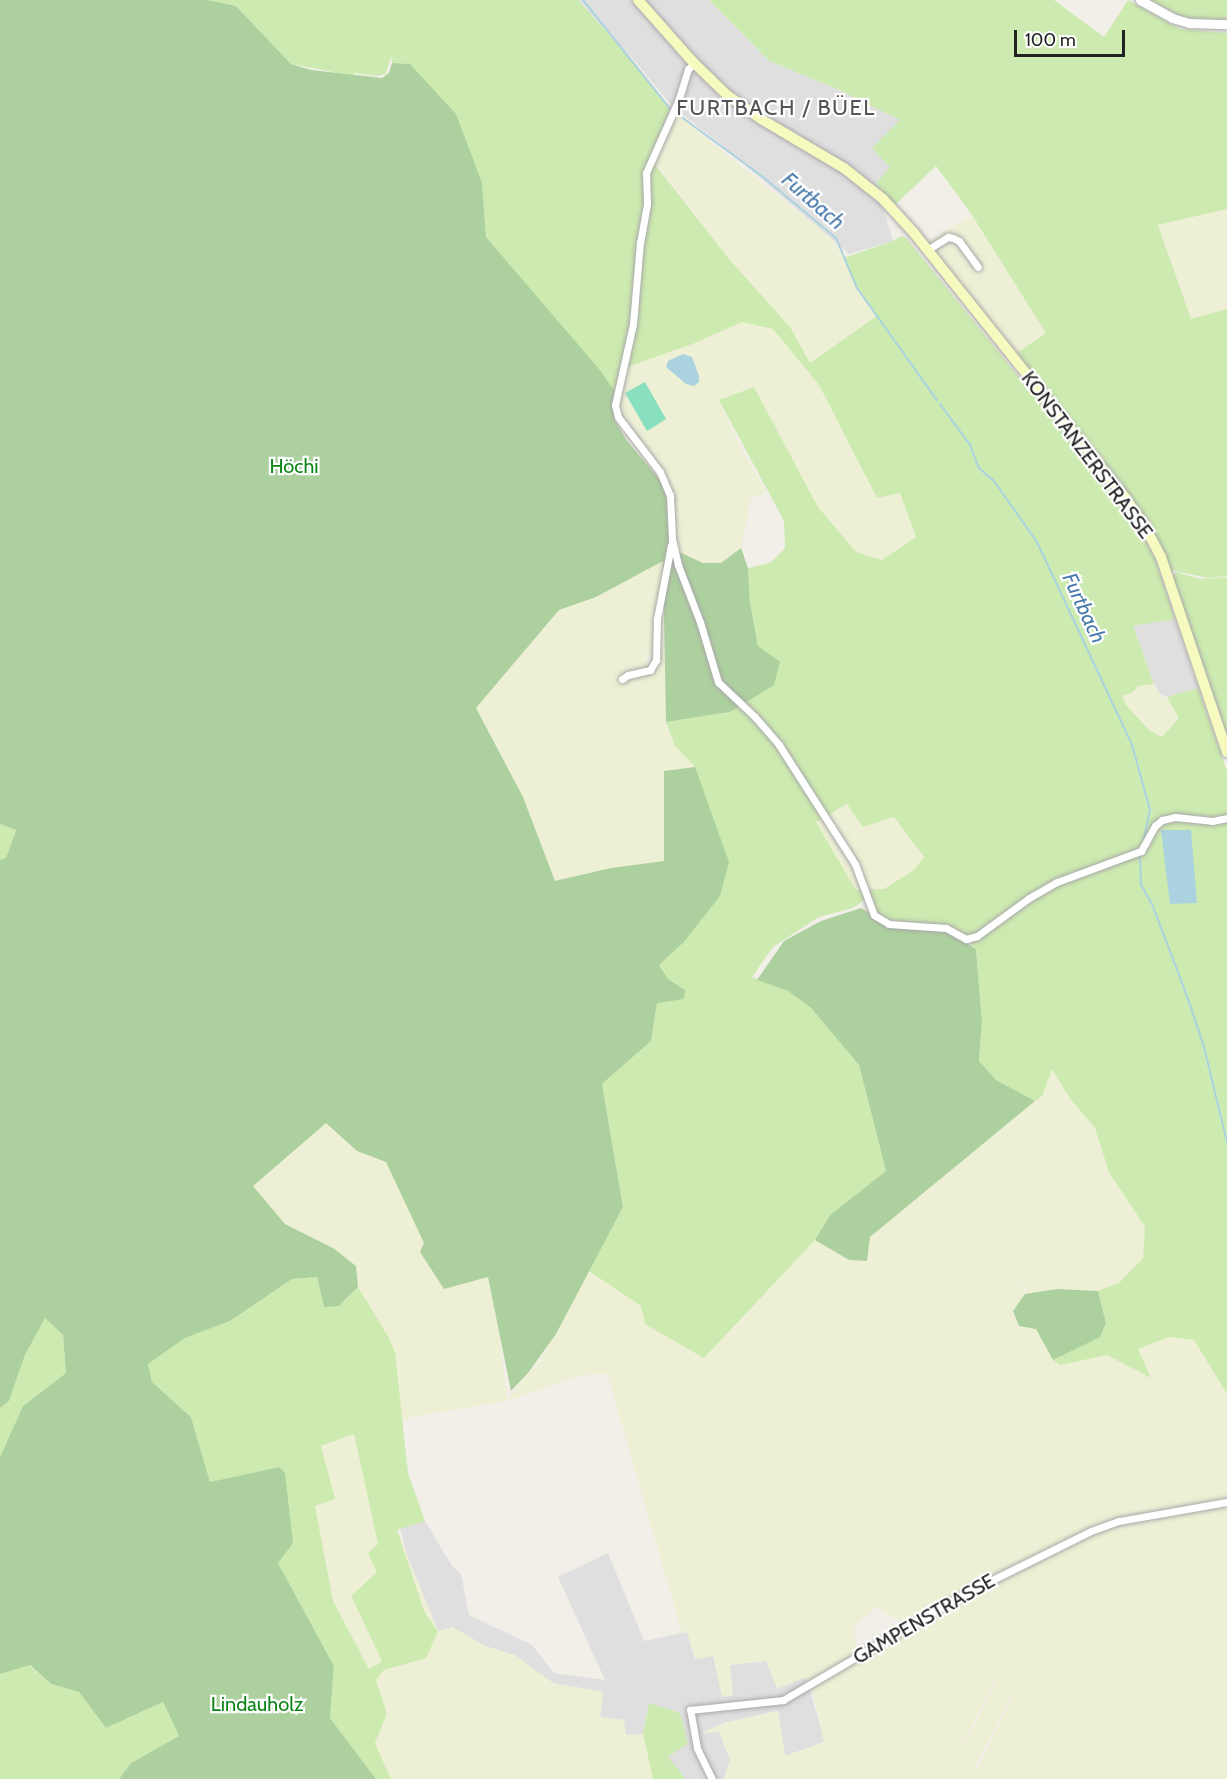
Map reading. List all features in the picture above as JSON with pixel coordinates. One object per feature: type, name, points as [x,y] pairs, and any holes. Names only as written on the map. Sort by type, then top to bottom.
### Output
[{"type":"main road","name":"KONSTANZERSTRASSE","points":[[638,0],[694,63],[744,107],[844,168],[894,211],[1126,499],[1148,532],[1166,570],[1227,752]]},
{"type":"street","points":[[1140,0],[1184,22],[1202,25],[1227,24]]},
{"type":"street","points":[[694,63],[688,69],[678,101],[646,173],[647,204],[640,242],[633,324],[615,405],[618,417],[660,472],[670,495],[672,539],[678,566],[700,621],[718,682],[755,717],[779,745],[855,864],[874,915],[889,924],[946,928],[966,939],[977,936],[1029,898],[1057,882],[1141,851],[1149,842],[1155,826],[1162,819],[1170,817],[1212,820],[1227,818]]},
{"type":"street","points":[[927,250],[948,237],[954,238],[959,241],[978,267]]},
{"type":"street","points":[[622,679],[628,675],[650,670],[656,660],[657,619],[672,539]]},
{"type":"street","name":"GAMPENSTRASSE","points":[[712,1779],[697,1748],[690,1710],[783,1700],[964,1594],[1091,1531],[1119,1521],[1227,1502]]},
{"type":"shaded area","points":[[577,0],[709,0],[769,61],[835,88],[900,120],[890,167],[876,185],[893,241],[849,254],[723,146],[672,106],[633,59]]},
{"type":"shaded area","points":[[1175,619],[1198,688],[1167,697],[1160,694],[1154,684],[1133,626]]},
{"type":"shaded area","points":[[425,1521],[452,1566],[461,1574],[469,1615],[532,1645],[554,1673],[605,1680],[558,1577],[608,1553],[644,1641],[687,1632],[713,1655],[732,1695],[729,1665],[766,1661],[806,1677],[825,1742],[785,1756],[778,1711],[724,1723],[704,1732],[719,1732],[730,1760],[724,1779],[686,1779],[667,1757],[649,1703],[643,1734],[626,1736],[600,1717],[603,1692],[553,1683],[514,1655],[485,1646],[452,1627],[438,1632],[416,1588],[400,1529]]},
{"type":"green space","name":"Höchi","points":[[0,0],[208,0],[236,6],[291,64],[311,70],[382,78],[389,73],[392,63],[410,64],[456,114],[482,183],[486,237],[599,369],[616,393],[615,421],[627,441],[676,499],[668,547],[703,563],[721,563],[741,548],[748,568],[750,602],[758,646],[780,662],[774,685],[730,712],[666,722],[663,561],[596,597],[559,610],[476,708],[523,797],[555,881],[611,868],[664,861],[664,771],[695,767],[729,862],[720,896],[683,943],[659,965],[668,979],[685,990],[684,999],[657,1003],[651,1041],[602,1084],[623,1207],[556,1334],[528,1373],[511,1391],[488,1277],[444,1289],[420,1252],[424,1243],[386,1162],[357,1151],[326,1123],[253,1186],[285,1224],[333,1248],[356,1266],[358,1287],[339,1306],[324,1307],[317,1277],[292,1279],[230,1321],[185,1338],[148,1364],[152,1382],[191,1417],[210,1482],[279,1467],[285,1473],[293,1543],[278,1563],[334,1666],[330,1718],[376,1779],[119,1779],[131,1763],[179,1736],[163,1702],[106,1728],[79,1692],[51,1684],[30,1665],[0,1674],[0,1457],[23,1406],[66,1373],[63,1335],[45,1318],[25,1355],[9,1401],[0,1408],[0,860],[6,858],[16,830],[0,824]]},
{"type":"green space","points":[[208,0],[578,0],[628,55],[671,110],[652,158],[657,167],[729,259],[790,327],[810,363],[877,316],[857,288],[843,258],[893,241],[901,236],[906,238],[1126,509],[1154,556],[1175,619],[1133,626],[1154,684],[1138,686],[1132,693],[1122,696],[1126,705],[1150,731],[1162,737],[1179,718],[1167,697],[1198,688],[1227,771],[1227,1394],[1194,1340],[1169,1337],[1138,1349],[1151,1378],[1107,1355],[1060,1365],[1053,1360],[1101,1335],[1106,1323],[1098,1291],[1120,1282],[1143,1258],[1145,1227],[1109,1172],[1095,1128],[1071,1100],[1052,1069],[1042,1096],[1035,1101],[996,1080],[979,1061],[982,1021],[976,949],[966,939],[889,924],[874,915],[867,898],[853,908],[819,917],[773,947],[752,977],[788,991],[811,1008],[859,1065],[886,1171],[830,1215],[815,1240],[704,1358],[645,1324],[641,1306],[589,1271],[623,1207],[602,1084],[651,1041],[657,1003],[685,990],[668,979],[659,965],[683,943],[695,767],[675,746],[666,722],[730,712],[758,646],[750,602],[748,568],[770,563],[785,548],[784,521],[719,400],[754,387],[818,507],[856,552],[882,560],[916,537],[900,493],[877,498],[819,385],[773,329],[742,322],[695,343],[624,368],[616,393],[486,237],[482,183],[410,64],[392,63],[391,56],[386,74],[376,76],[354,73],[354,76],[291,64],[236,6]],"holes":[[[847,804],[863,827],[894,817],[924,857],[914,870],[884,889],[856,890],[816,822]],[[1153,832],[1151,845],[1140,856],[1132,857]]]},
{"type":"green space","points":[[709,0],[1054,0],[1104,37],[1128,0],[1180,29],[1227,33],[1227,209],[1158,225],[1191,319],[1227,309],[1227,576],[1208,578],[1170,570],[1166,559],[1011,357],[1046,333],[972,215],[936,166],[895,205],[876,184],[890,167],[872,148],[900,120],[835,88],[769,61]]},
{"type":"green space","points":[[1147,0],[1227,0],[1227,19],[1215,22],[1187,19]]},
{"type":"green space","points":[[675,113],[834,241],[852,273],[857,288],[877,316],[811,364],[790,327],[729,259],[652,158]]},
{"type":"green space","points":[[1227,208],[1227,309],[1191,319],[1158,224]]},
{"type":"green space","points":[[972,215],[1046,333],[1011,357],[923,245]]},
{"type":"green space","points":[[742,322],[773,329],[819,385],[877,498],[900,493],[916,537],[882,560],[856,552],[818,507],[754,387],[719,400],[742,450],[767,492],[751,498],[741,548],[721,563],[703,563],[678,552],[672,539],[676,499],[670,495],[615,421],[614,406],[623,368],[695,343]]},
{"type":"green space","points":[[645,382],[666,419],[647,431],[625,393]]},
{"type":"green space","points":[[663,560],[666,722],[675,746],[695,767],[664,772],[664,861],[555,881],[523,797],[476,708],[559,610],[585,597],[591,600]],"holes":[[[646,652],[655,660],[650,670],[622,679],[618,677],[648,667]]]},
{"type":"green space","points":[[1176,572],[1201,579],[1227,577],[1227,731],[1223,731],[1172,577]]},
{"type":"green space","points":[[1154,684],[1160,694],[1173,703],[1179,718],[1162,737],[1150,731],[1126,705],[1122,696],[1132,693],[1138,686]]},
{"type":"green space","points":[[848,804],[871,822],[894,817],[924,857],[914,870],[884,889],[856,890],[815,822]]},
{"type":"green space","points":[[0,824],[16,830],[6,858],[0,860]]},
{"type":"green space","points":[[861,908],[897,928],[946,930],[976,949],[982,1021],[979,1061],[996,1080],[1035,1101],[870,1237],[867,1261],[849,1260],[815,1240],[830,1215],[886,1171],[859,1065],[811,1008],[788,991],[757,980],[784,941],[821,921]]},
{"type":"green space","points":[[1052,1068],[1071,1100],[1095,1128],[1109,1171],[1145,1228],[1143,1258],[1120,1282],[1098,1291],[1057,1289],[1026,1294],[1019,1267],[1025,1294],[1013,1311],[1036,1329],[1060,1365],[1107,1355],[1151,1377],[1138,1349],[1169,1337],[1194,1340],[1227,1394],[1227,1779],[724,1779],[730,1760],[719,1732],[702,1733],[724,1723],[778,1711],[785,1756],[824,1742],[811,1684],[806,1677],[777,1689],[766,1661],[730,1665],[733,1695],[722,1697],[713,1656],[695,1659],[687,1632],[682,1633],[607,1373],[579,1376],[507,1401],[411,1417],[401,1424],[395,1352],[358,1287],[356,1266],[333,1248],[285,1224],[253,1186],[326,1122],[357,1151],[386,1161],[424,1243],[488,1277],[498,1323],[507,1400],[540,1360],[589,1271],[641,1306],[704,1358],[815,1240],[849,1260],[870,1237],[1041,1096]],"holes":[[[875,1607],[908,1626],[861,1652],[856,1644],[854,1627]],[[994,1681],[963,1750],[972,1725]],[[1012,1695],[977,1770],[974,1769]]]},
{"type":"green space","points":[[317,1277],[324,1307],[345,1301],[358,1287],[395,1352],[408,1473],[425,1521],[397,1530],[424,1611],[438,1632],[426,1658],[384,1670],[376,1680],[387,1713],[375,1743],[391,1779],[376,1779],[330,1718],[334,1666],[278,1563],[279,1467],[210,1482],[191,1417],[152,1382],[148,1364],[185,1338],[230,1321],[292,1279]],"holes":[[[354,1434],[378,1544],[368,1553],[377,1572],[351,1596],[382,1661],[369,1669],[333,1601],[315,1506],[335,1499],[321,1446]]]},
{"type":"green space","points":[[1057,1289],[1098,1291],[1106,1323],[1100,1337],[1053,1360],[1036,1329],[1019,1326],[1013,1311],[1025,1294]]},
{"type":"green space","points":[[45,1317],[63,1335],[66,1373],[23,1406],[0,1457],[0,1408],[9,1401],[25,1355]]},
{"type":"green space","points":[[354,1434],[378,1542],[397,1530],[438,1631],[452,1627],[485,1646],[515,1655],[553,1683],[603,1692],[600,1717],[624,1720],[626,1735],[643,1734],[653,1779],[391,1779],[375,1743],[387,1713],[376,1680],[386,1669],[369,1669],[333,1601],[315,1506],[335,1499],[320,1446]]},
{"type":"green space","points":[[29,1665],[51,1684],[79,1692],[106,1728],[163,1702],[179,1736],[131,1763],[119,1779],[0,1779],[0,1674]]},
{"type":"green space","points":[[649,1703],[680,1713],[688,1743],[668,1757],[686,1779],[653,1779],[643,1734]]},
{"type":"water","points":[[683,354],[692,357],[699,376],[699,382],[694,386],[686,384],[666,367],[668,361]]},
{"type":"water","points":[[1161,830],[1191,830],[1197,903],[1170,904]]},
{"type":"waterway","name":"Furtbach","points":[[583,0],[671,110]]},
{"type":"waterway","name":"Furtbach","points":[[676,113],[763,177],[836,238],[857,288],[937,400]]},
{"type":"waterway","name":"Furtbach","points":[[940,404],[970,445],[979,468],[994,481],[1037,542],[1132,745],[1150,810],[1144,839]]},
{"type":"waterway","name":"Furtbach","points":[[1140,856],[1141,885],[1152,904],[1188,999],[1204,1047],[1227,1142]]},
{"type":"district","name":"FURTBACH / BÜEL","points":[[776,108]]},
{"type":"park label","name":"Lindauholz","points":[[257,1704]]}]
